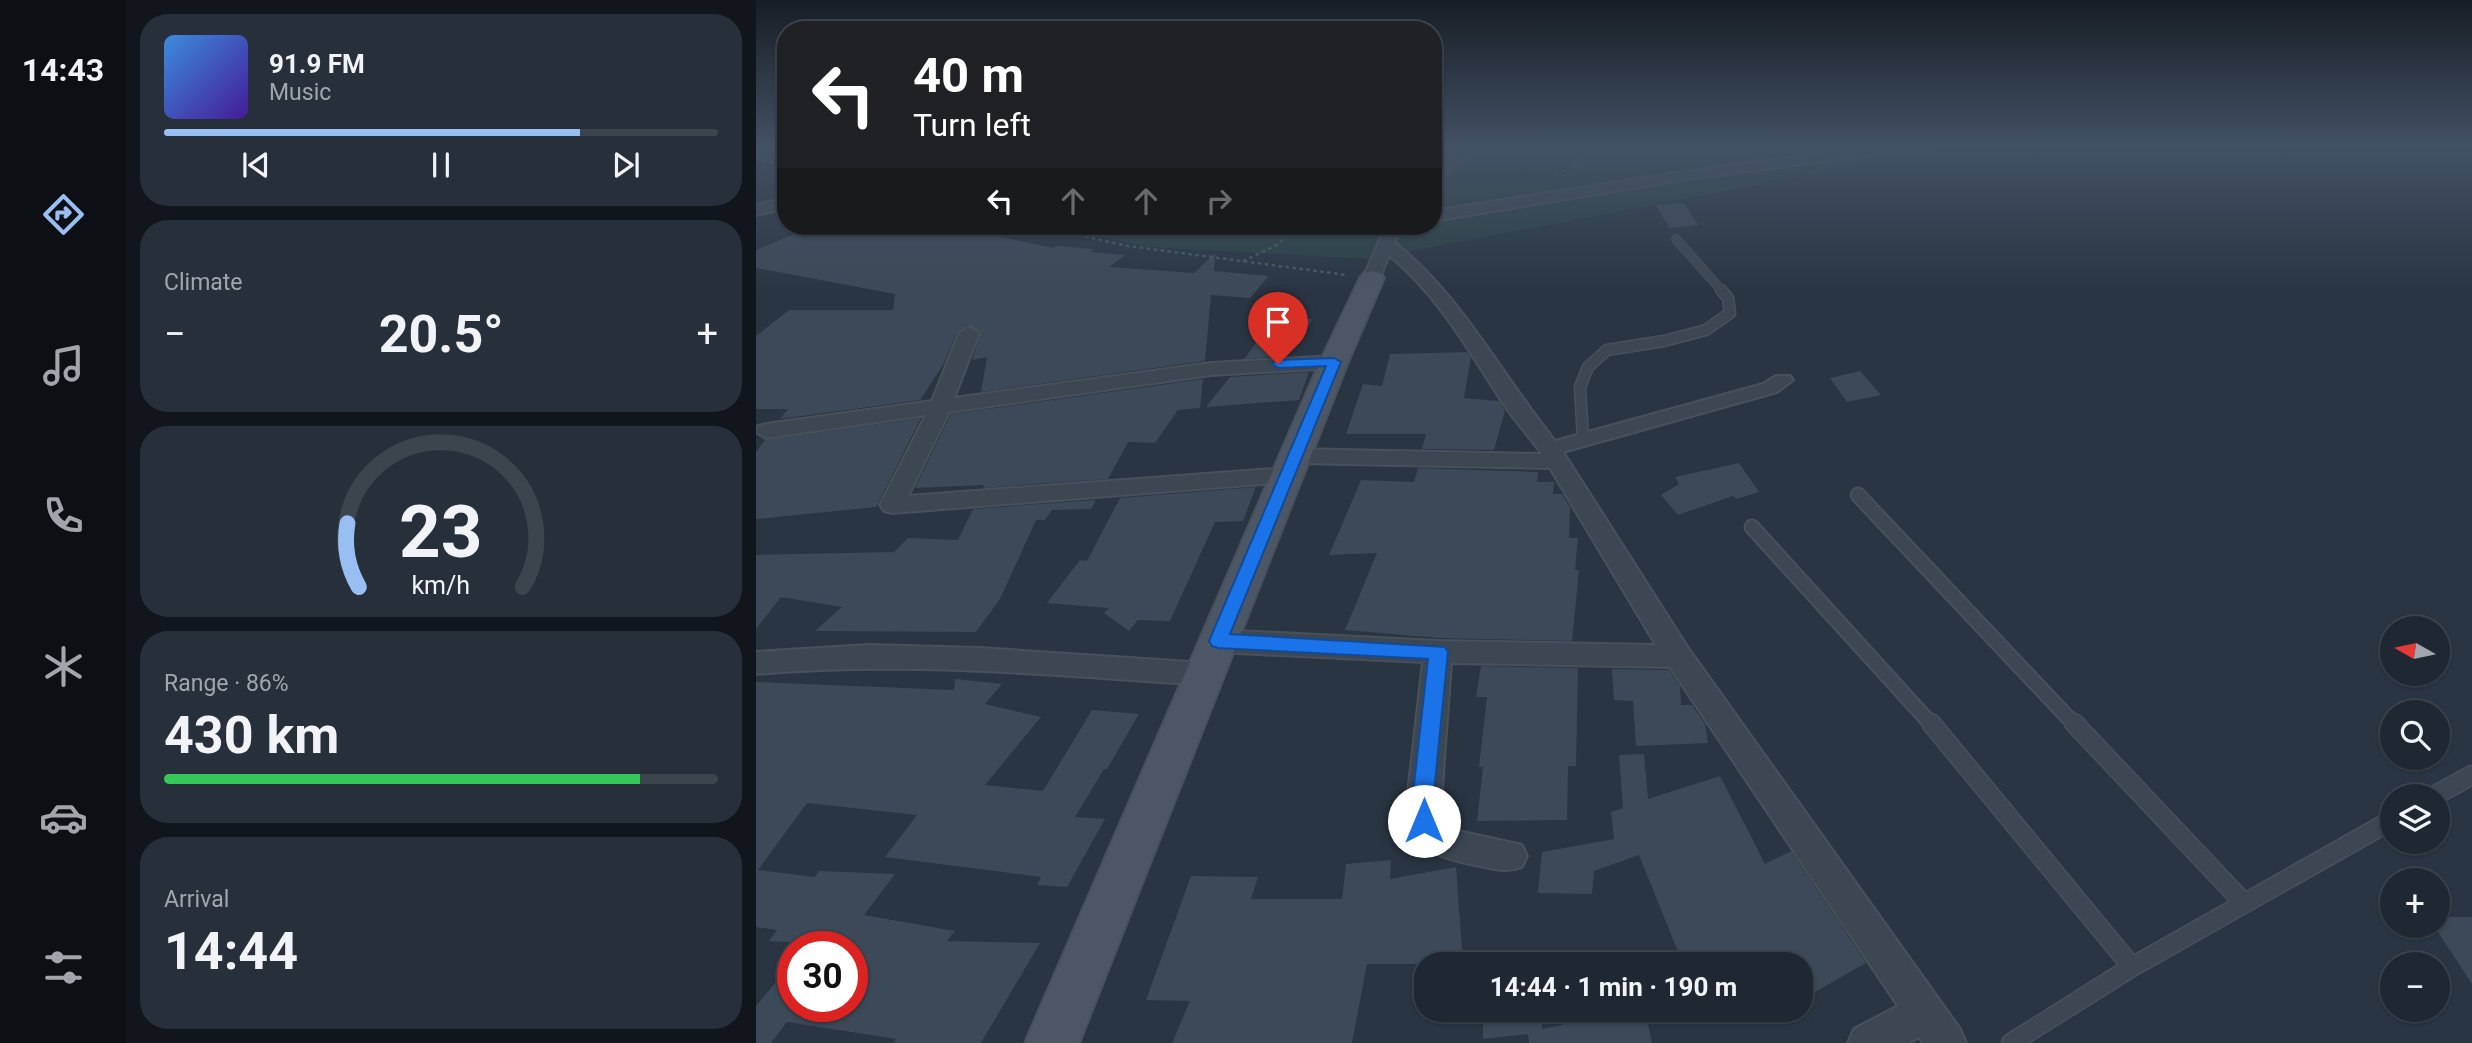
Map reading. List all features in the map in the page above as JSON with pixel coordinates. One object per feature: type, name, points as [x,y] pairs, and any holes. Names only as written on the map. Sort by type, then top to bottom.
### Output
[{"type":"street","points":[[1442,215],[1565,195]]},
{"type":"street","points":[[756,210],[777,205]]},
{"type":"street","points":[[1052,1043],[1334,362],[1372,278],[1374,267],[1391,235],[1451,309],[1516,406],[1554,455],[1678,656],[1935,1028],[1868,1043]]},
{"type":"street","points":[[969,333],[941,406],[892,505],[1291,466],[1554,455],[1583,440],[1770,388],[1783,380]]},
{"type":"street","points":[[766,430],[1211,369],[1334,362]]},
{"type":"street","points":[[756,663],[904,656],[1211,657],[1438,652],[1678,656]]},
{"type":"street","points":[[1438,652],[1423,802],[1424,821],[1449,845],[1510,856]]},
{"type":"lane","points":[[1583,440],[1580,387],[1588,367],[1607,350],[1664,341],[1706,330],[1730,313],[1728,298],[1676,239]]},
{"type":"lane","points":[[1858,495],[2244,903]]},
{"type":"lane","points":[[1752,527],[1937,730],[2133,967]]},
{"type":"lane","points":[[2450,787],[2472,775]]},
{"type":"lane","points":[[2011,1043],[2133,967],[2380,827]]},
{"type":"path","points":[[1078,235],[1128,246],[1372,278]]},
{"type":"path","points":[[1242,262],[1277,245],[1288,235]]},
{"type":"green space","points":[[1442,195],[1706,195],[1369,259],[1151,247],[1091,235],[1442,235]]},
{"type":"building","points":[[1684,203],[1698,225],[1669,228],[1656,205]]},
{"type":"building","points":[[792,235],[993,235],[1053,248],[1094,249],[1090,252],[1125,255],[1109,267],[1194,273],[1215,253],[1214,271],[1269,276],[1250,298],[1211,295],[1205,361],[981,392],[987,357],[972,360],[981,332],[968,325],[957,332],[943,365],[920,400],[780,419],[788,409],[756,409],[756,336],[789,310],[893,310],[895,294],[756,268],[756,250]]},
{"type":"building","points":[[1276,316],[1313,319],[1286,356],[1244,359]]},
{"type":"building","points":[[1467,352],[1471,357],[1464,398],[1499,401],[1505,411],[1494,450],[1422,449],[1426,434],[1346,434],[1363,384],[1382,386],[1390,354]]},
{"type":"building","points":[[1860,371],[1881,395],[1847,402],[1830,378]]},
{"type":"building","points":[[1309,372],[1299,400],[1206,407],[1230,377]]},
{"type":"building","points":[[1203,379],[1200,408],[1178,410],[1155,443],[1128,442],[1108,479],[983,488],[984,485],[915,488],[951,414]]},
{"type":"building","points":[[921,418],[876,507],[756,519],[756,452],[765,440]]},
{"type":"building","points":[[1739,463],[1759,492],[1736,499],[1733,496],[1678,515],[1661,495],[1679,484],[1675,477]]},
{"type":"building","points":[[1418,468],[1538,472],[1537,482],[1554,482],[1553,494],[1562,494],[1570,507],[1569,538],[1578,538],[1575,570],[1579,570],[1572,641],[1438,638],[1345,630],[1377,553],[1329,555],[1361,480],[1414,482]]},
{"type":"building","points":[[1256,487],[1243,521],[1215,522],[1170,621],[1138,620],[1129,631],[1104,613],[1109,608],[1047,603],[1080,560],[1087,561],[1120,498]]},
{"type":"building","points":[[1096,500],[1091,509],[1052,510],[1045,520],[1036,520],[1000,599],[976,632],[815,631],[842,607],[781,597],[756,629],[756,555],[894,552],[908,538],[958,540],[973,509]]},
{"type":"building","points":[[1481,666],[1578,668],[1576,766],[1568,766],[1567,820],[1477,821],[1483,767],[1479,767],[1487,697],[1476,697]]},
{"type":"building","points":[[1612,669],[1669,670],[1680,686],[1681,705],[1692,705],[1705,724],[1708,743],[1636,746],[1633,701],[1614,700]]},
{"type":"building","points":[[955,679],[1002,684],[985,704],[1041,717],[985,785],[1043,791],[1092,710],[1139,714],[1075,817],[1105,819],[1067,887],[1037,885],[1041,877],[885,857],[917,815],[807,803],[758,870],[815,877],[819,871],[895,874],[864,915],[955,931],[947,941],[1040,943],[981,1043],[893,1043],[896,1039],[787,1022],[868,1022],[868,931],[777,931],[777,941],[769,941],[777,930],[756,927],[756,682],[954,690]]},
{"type":"building","points":[[1644,754],[1648,799],[1720,776],[1765,864],[1791,851],[1866,963],[1813,993],[1813,952],[1678,952],[1639,855],[1594,871],[1592,894],[1538,893],[1542,852],[1614,839],[1611,812],[1623,808],[1619,755]]},
{"type":"building","points":[[1391,860],[1390,879],[1456,867],[1462,952],[1414,952],[1414,964],[1367,964],[1352,1043],[1172,1043],[1190,1001],[1146,1000],[1191,876],[1258,877],[1251,899],[1342,899],[1346,864]]},
{"type":"building","points":[[2450,917],[2472,917],[2472,984],[2442,938],[2450,938]]},
{"type":"building","points":[[777,981],[777,1022],[787,1022],[771,1043],[756,1043],[756,1006]]},
{"type":"building","points":[[1483,1022],[1542,1022],[1542,1029],[1574,1022],[1648,1022],[1652,1043],[1529,1043],[1528,1034],[1483,1039]]},
{"type":"route","points":[[1278,364],[1334,362],[1218,641],[1438,652],[1423,802],[1424,821]]}]
